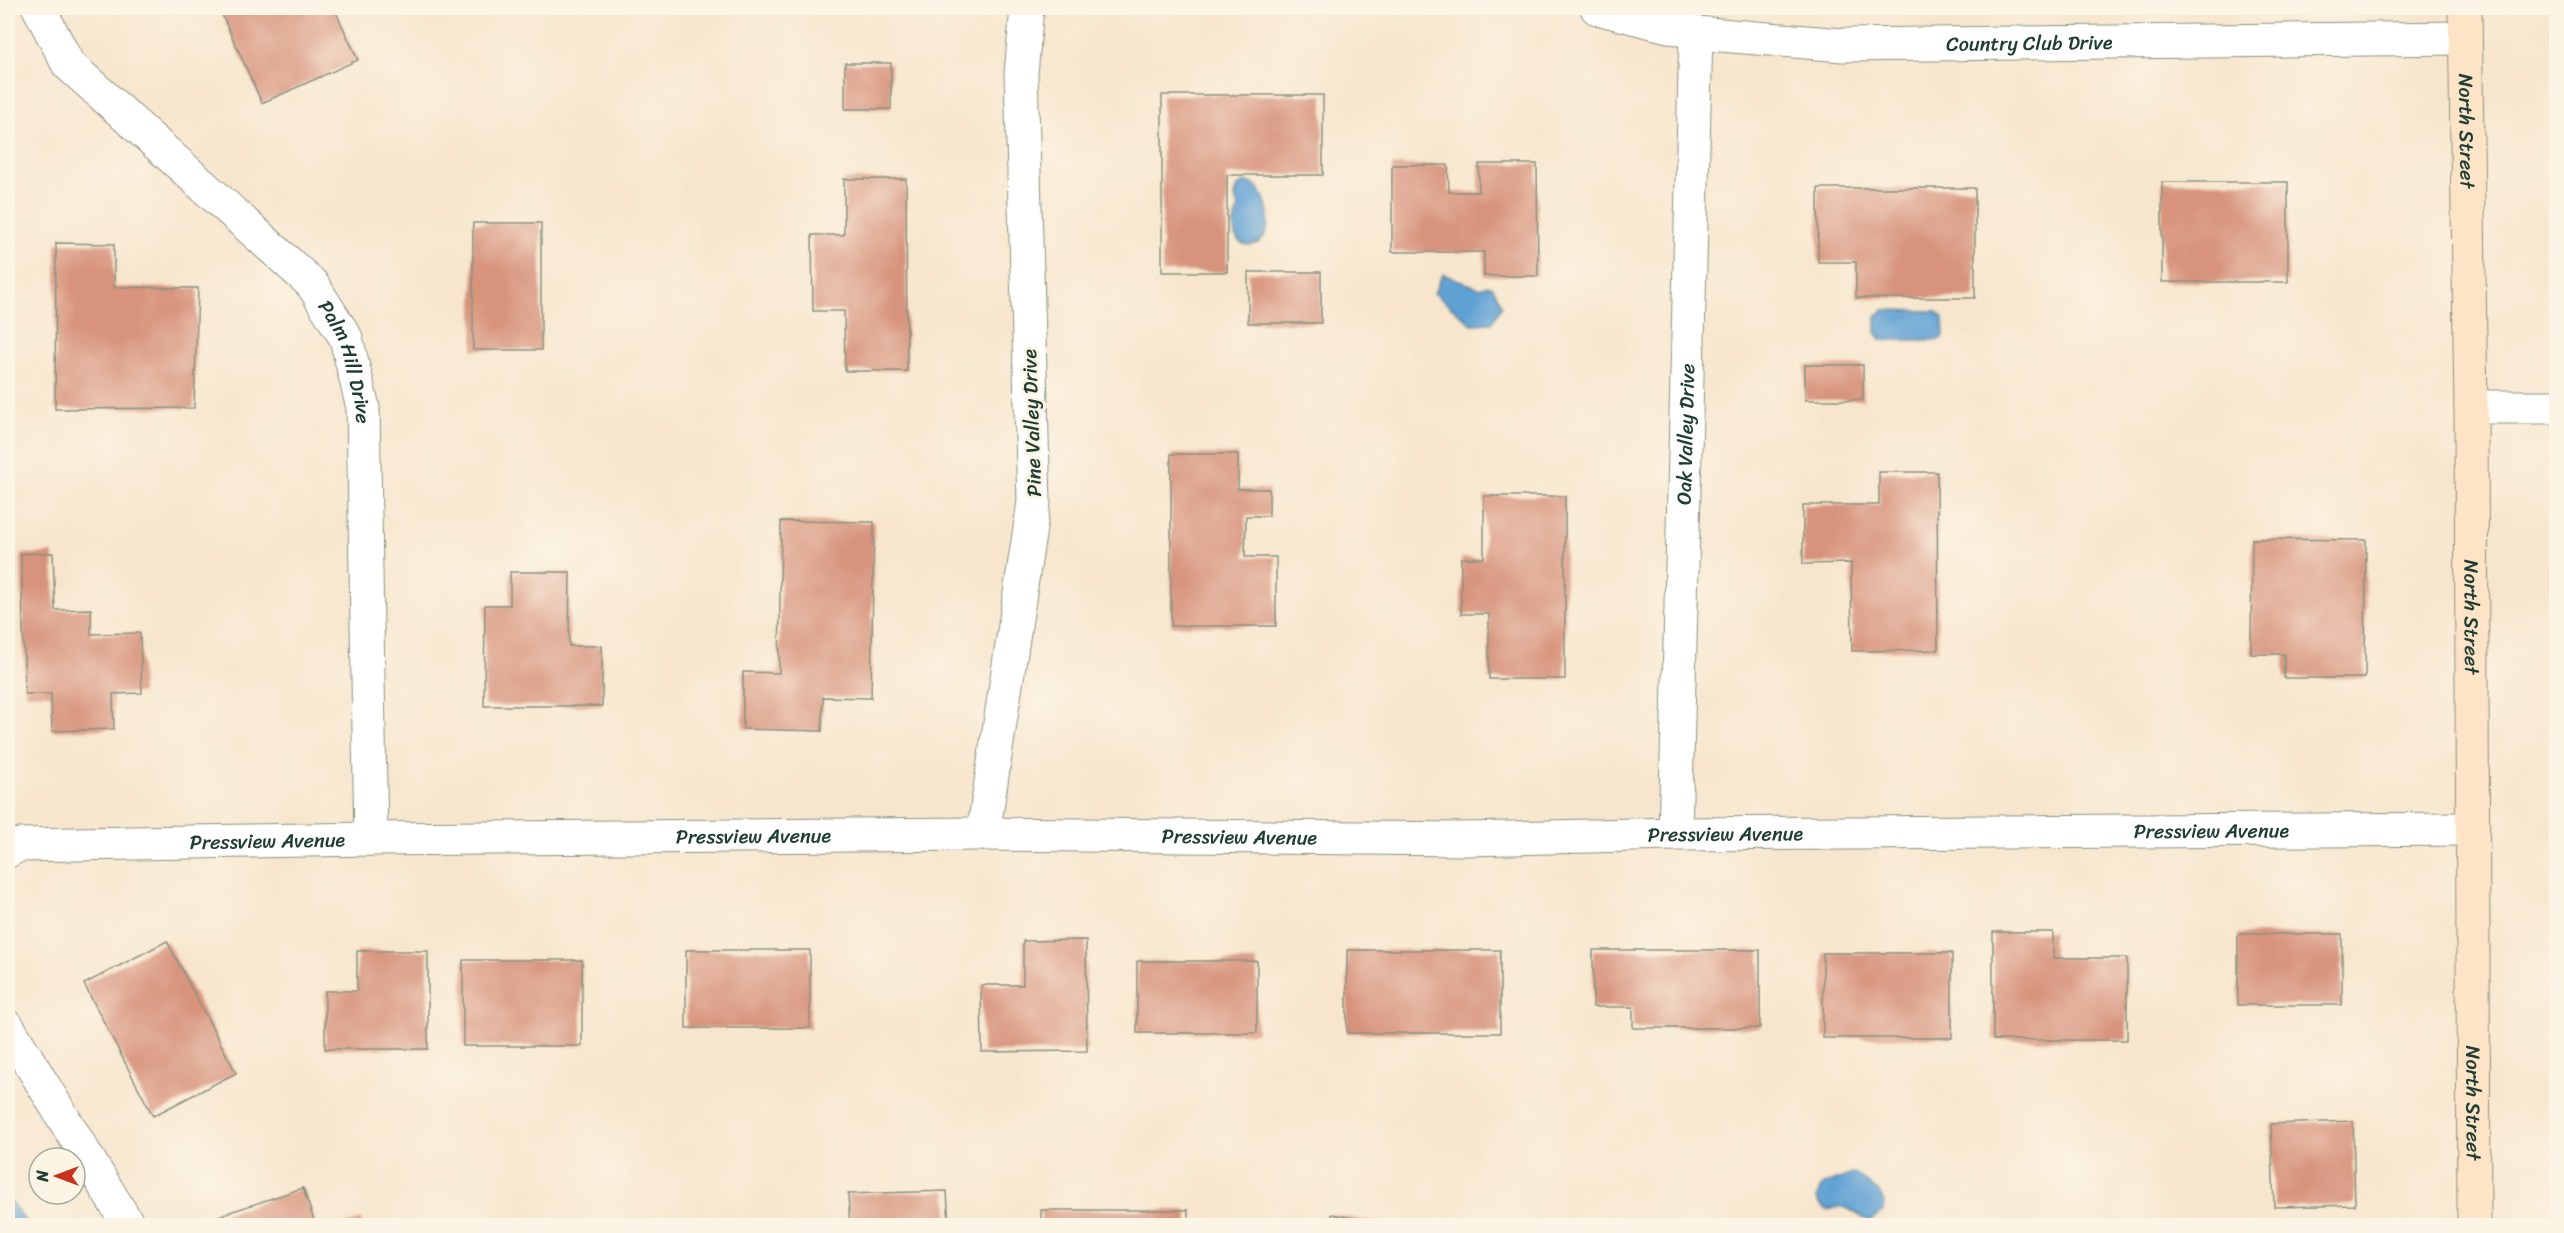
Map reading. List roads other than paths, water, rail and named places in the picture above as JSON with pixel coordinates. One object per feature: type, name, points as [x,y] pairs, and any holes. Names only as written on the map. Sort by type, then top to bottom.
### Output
[{"type":"street","name":"Palm Hill Drive","points":[[39,8],[68,64],[312,284],[345,338],[363,408],[371,838]]},
{"type":"street","name":"Pine Valley Drive","points":[[983,834],[1034,502],[1021,74],[1027,8]]},
{"type":"street","name":"Country Club Drive","points":[[1597,8],[1696,33],[1842,45],[2465,23]]},
{"type":"street","name":"North Street","points":[[2465,23],[2471,407],[2474,1226]]},
{"type":"street","name":"Oak Valley Drive","points":[[1675,834],[1696,33]]},
{"type":"street","points":[[2471,407],[2556,407]]},
{"type":"street","name":"Pressview Avenue","points":[[8,851],[19,845],[371,838],[983,834],[1453,838],[1675,834],[2472,829]]},
{"type":"street","points":[[8,1028],[129,1226]]},
{"type":"water","points":[[1246,182],[1253,184],[1260,191],[1265,201],[1268,220],[1266,234],[1259,242],[1250,245],[1242,243],[1236,236],[1234,224],[1239,208],[1235,199],[1236,191],[1239,185]]},
{"type":"water","points":[[1443,274],[1479,288],[1488,285],[1493,287],[1502,305],[1492,323],[1472,324],[1434,293]]},
{"type":"water","points":[[1883,310],[1936,311],[1943,318],[1944,335],[1939,340],[1882,340],[1876,333],[1876,316]]},
{"type":"water","points":[[1855,1173],[1880,1193],[1884,1202],[1883,1211],[1870,1221],[1844,1207],[1827,1210],[1816,1198],[1822,1185]]},
{"type":"water","points":[[8,1198],[28,1225],[8,1225]]}]
